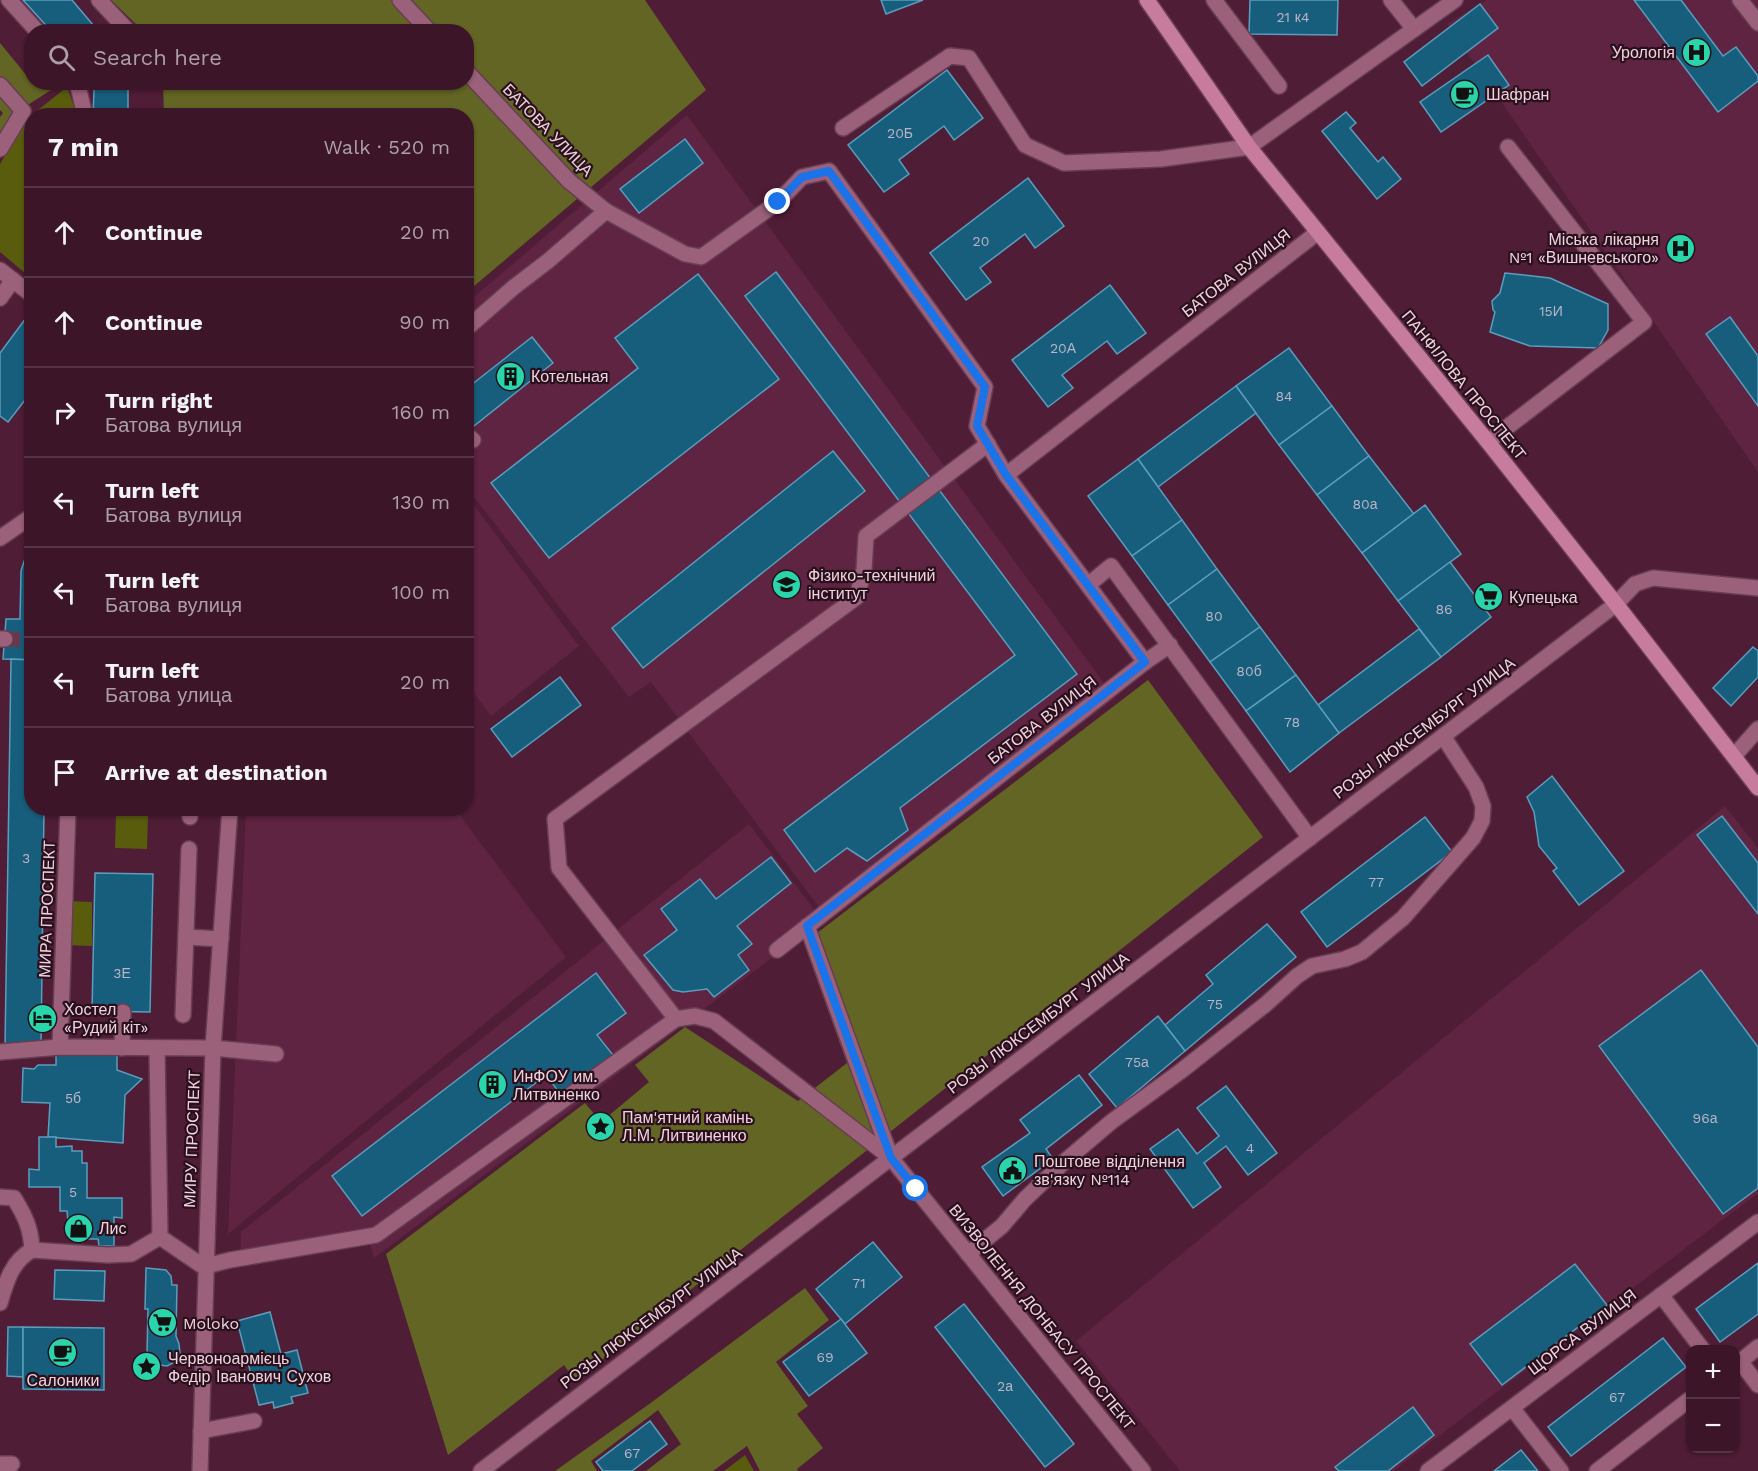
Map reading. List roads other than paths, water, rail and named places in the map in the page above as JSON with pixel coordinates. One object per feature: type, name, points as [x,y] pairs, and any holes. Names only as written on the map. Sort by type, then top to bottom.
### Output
[{"type":"main road","name":"ПАНФІЛОВА ПРОСПЕКТ","points":[[1152,1],[1249,147],[1488,442],[1758,788]]},
{"type":"street","points":[[9,0],[31,24]]},
{"type":"street","points":[[99,0],[122,24]]},
{"type":"street","points":[[400,0],[422,24]]},
{"type":"street","points":[[1214,0],[1279,86]]},
{"type":"street","points":[[1391,0],[1414,29]]},
{"type":"street","points":[[843,128],[950,57],[969,58],[1025,145],[1064,163],[1161,159],[1249,147],[1414,29],[1438,5],[1455,0]]},
{"type":"street","points":[[1740,0],[1758,23]]},
{"type":"street","name":"БАТОВА УЛИЦА","points":[[474,80],[569,181],[606,211],[685,254],[701,257],[778,202],[802,177],[829,171],[985,387],[977,426],[988,444]]},
{"type":"street","points":[[0,85],[23,111],[0,149]]},
{"type":"street","points":[[80,90],[83,108]]},
{"type":"street","points":[[1488,442],[1644,322],[1508,147]]},
{"type":"street","points":[[474,322],[606,211]]},
{"type":"street","name":"БАТОВА ВУЛИЦЯ","points":[[1006,475],[1318,232]]},
{"type":"street","points":[[0,270],[24,289]]},
{"type":"street","points":[[0,298],[13,280]]},
{"type":"street","points":[[676,1019],[558,868],[555,819],[857,597],[864,570],[866,536],[988,444],[1006,475],[1145,662]]},
{"type":"street","points":[[0,538],[24,522]]},
{"type":"street","points":[[1088,585],[1111,566],[1310,837]]},
{"type":"street","name":"РОЗЫ ЛЮКСЕМБУРГ УЛИЦА","points":[[481,1471],[1616,604],[1635,584],[1653,578],[1758,588]]},
{"type":"street","name":"БАТОВА ВУЛИЦЯ","points":[[777,950],[1145,662],[1170,645]]},
{"type":"street","points":[[1734,756],[1758,729]]},
{"type":"street","points":[[968,1254],[1002,1226],[1025,1199],[1064,1162],[1111,1122],[1181,1071],[1266,1004],[1297,976],[1312,966],[1345,959],[1362,952],[1403,918],[1473,838],[1482,821],[1483,806],[1476,787],[1443,736]]},
{"type":"street","name":"МИРА ПРОСПЕКТ","points":[[60,1047],[68,816]]},
{"type":"street","name":"МИРУ ПРОСПЕКТ","points":[[200,1471],[213,1048],[229,816]]},
{"type":"street","points":[[183,1015],[189,849]]},
{"type":"street","points":[[807,926],[891,1158]]},
{"type":"street","points":[[186,937],[221,939]]},
{"type":"street","points":[[122,1048],[123,1012]]},
{"type":"street","points":[[160,1237],[201,1265],[206,1266],[376,1235],[676,1019],[695,1016],[714,1021],[891,1158]]},
{"type":"street","points":[[0,1052],[60,1047],[213,1048],[276,1054]]},
{"type":"street","points":[[157,1048],[160,1237]]},
{"type":"street","name":"ВИЗВОЛЕННЯ ДОНБАСУ ПРОСПЕКТ","points":[[891,1158],[1143,1471]]},
{"type":"street","points":[[0,1197],[14,1198],[25,1217],[31,1234],[32,1250]]},
{"type":"street","name":"ЩОРСА ВУЛИЦЯ","points":[[1428,1471],[1758,1222]]},
{"type":"street","points":[[0,1303],[15,1264],[32,1250],[108,1255],[131,1254],[160,1237]]},
{"type":"street","points":[[1661,1295],[1699,1345]]},
{"type":"street","points":[[1740,1361],[1758,1347]]},
{"type":"street","points":[[1740,1365],[1758,1385]]},
{"type":"street","points":[[1596,1471],[1686,1402]]},
{"type":"street","points":[[1512,1408],[1561,1471]]},
{"type":"street","points":[[201,1431],[254,1421]]},
{"type":"tunnel","points":[[5,639],[24,640]]},
{"type":"place","name":"Урологія","points":[[1696,52]]},
{"type":"place","name":"Шафран","points":[[1465,94]]},
{"type":"place","name":"Міська лікарня №1 «Вишневського»","points":[[1680,248]]},
{"type":"place","name":"Котельная","points":[[510,376]]},
{"type":"place","name":"Фізико-технічний інститут","points":[[787,584]]},
{"type":"place","name":"Купецька","points":[[1488,597]]},
{"type":"place","name":"Хостел «Рудий кіт»","points":[[43,1018]]},
{"type":"place","name":"ИнФОУ им. Литвиненко","points":[[492,1085]]},
{"type":"place","name":"Пам'ятний камінь Л.М. Литвиненко","points":[[601,1126]]},
{"type":"place","name":"Поштове відділення зв'язку №114","points":[[1013,1170]]},
{"type":"place","name":"Лис","points":[[78,1228]]},
{"type":"place","name":"Moloko","points":[[162,1323]]},
{"type":"place","name":"Салоники","points":[[63,1352]]},
{"type":"place","name":"Червоноармієць Федір Іванович Сухов","points":[[147,1367]]}]
